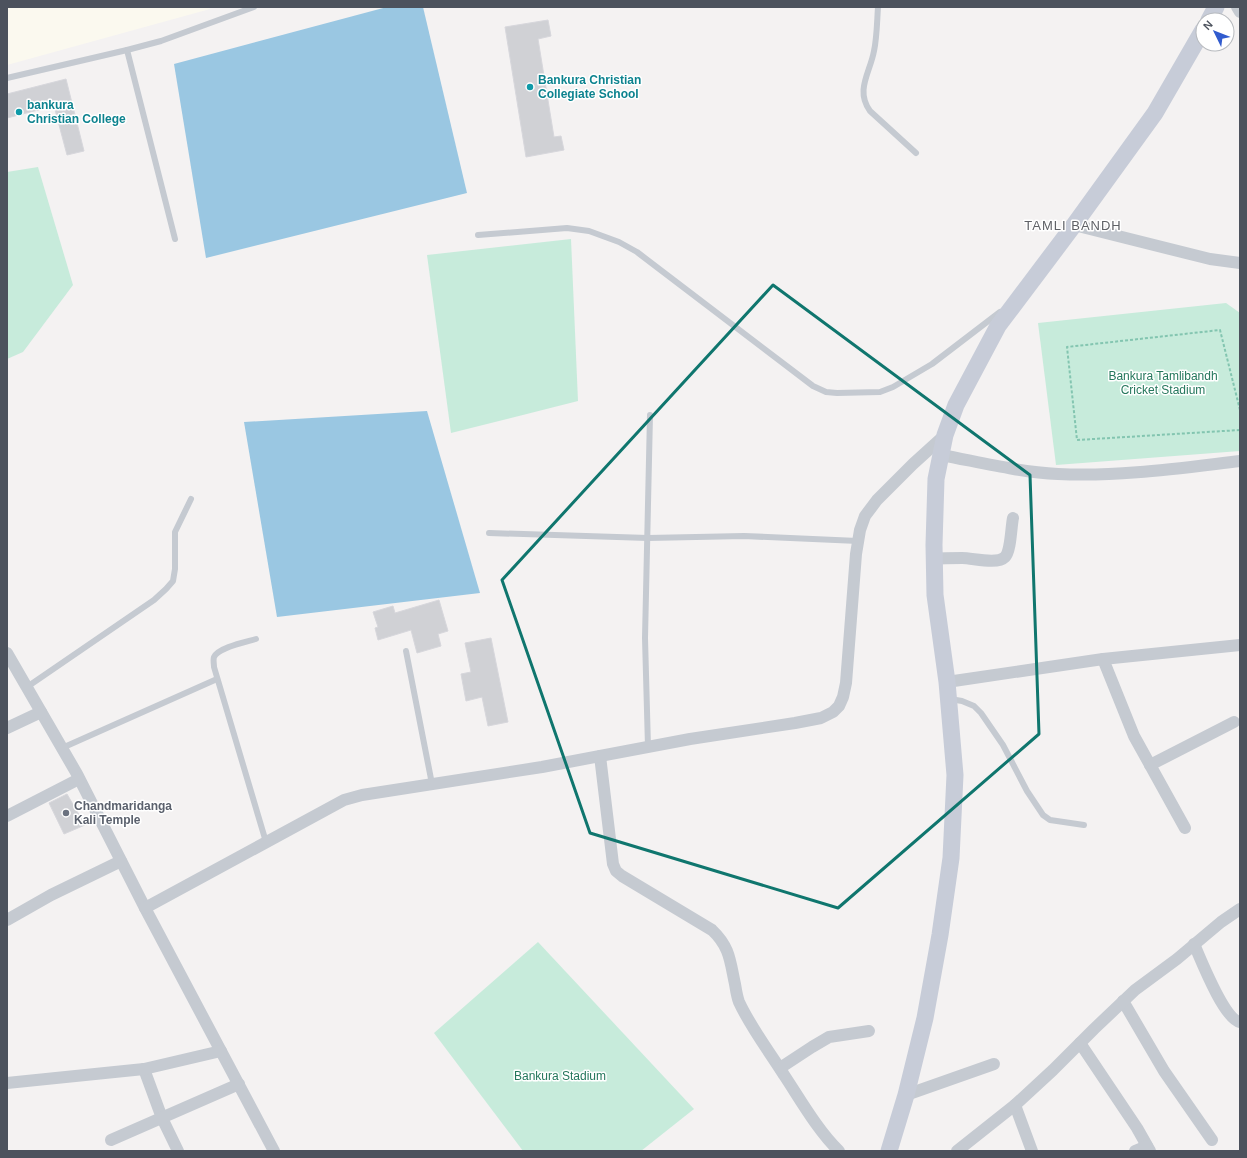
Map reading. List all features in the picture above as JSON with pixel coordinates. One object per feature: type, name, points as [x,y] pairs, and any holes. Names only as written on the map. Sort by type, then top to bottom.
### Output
[{"type":"street","points":[[1237,7],[1240,12]]},
{"type":"street","points":[[889,1151],[906,1095],[926,1010],[940,935],[951,858],[955,775],[948,690],[935,595],[934,559],[936,479],[944,435],[956,406],[998,326],[1074,225],[1155,112],[1195,44]]},
{"type":"street","points":[[1074,225],[1210,259],[1240,263]]},
{"type":"street","points":[[145,908],[332,805],[344,800],[362,795],[542,767],[690,739],[821,718],[832,712],[839,706],[843,697],[846,683],[856,554],[860,530],[865,516],[877,500],[944,435]]},
{"type":"street","points":[[940,455],[1013,469],[1057,474],[1146,472],[1240,461]]},
{"type":"street","points":[[934,559],[963,558],[994,561],[1000,560],[1005,557],[1008,551],[1013,518]]},
{"type":"street","points":[[948,690],[1103,659],[1240,645]]},
{"type":"street","points":[[7,652],[80,779],[145,908],[274,1151]]},
{"type":"street","points":[[1103,659],[1134,736],[1185,828]]},
{"type":"street","points":[[7,728],[41,712]]},
{"type":"street","points":[[1150,765],[1234,722]]},
{"type":"street","points":[[600,756],[613,864],[616,871],[712,930],[721,939],[727,949],[731,962],[738,1000],[747,1019],[832,1144],[839,1151]]},
{"type":"street","points":[[7,816],[80,779]]},
{"type":"street","points":[[7,920],[121,861]]},
{"type":"street","points":[[957,1151],[1015,1105],[1135,990],[1221,922],[1240,909]]},
{"type":"street","points":[[1194,944],[1226,1010],[1230,1016],[1236,1021],[1240,1022]]},
{"type":"street","points":[[1124,1001],[1164,1071],[1212,1140]]},
{"type":"street","points":[[780,1068],[829,1037],[869,1031]]},
{"type":"street","points":[[1080,1043],[1149,1148],[1135,1151]]},
{"type":"street","points":[[7,1083],[144,1069],[221,1051]]},
{"type":"street","points":[[906,1095],[994,1064]]},
{"type":"street","points":[[144,1069],[162,1118],[178,1151]]},
{"type":"street","points":[[111,1140],[239,1084]]},
{"type":"street","points":[[1015,1105],[1032,1151]]},
{"type":"lane","points":[[7,78],[161,41],[254,7]]},
{"type":"lane","points":[[878,7],[874,51],[862,95],[864,104],[916,153]]},
{"type":"lane","points":[[127,50],[175,238]]},
{"type":"lane","points":[[478,235],[567,228],[589,231],[619,242],[643,256],[813,386],[826,392],[880,392],[892,387],[932,364],[1020,297]]},
{"type":"lane","points":[[648,747],[645,638],[650,416]]},
{"type":"lane","points":[[27,687],[154,600],[173,581],[175,569],[175,532],[191,499]]},
{"type":"lane","points":[[489,533],[648,538],[744,536],[858,541]]},
{"type":"lane","points":[[256,639],[225,648],[214,658],[214,667],[266,842]]},
{"type":"lane","points":[[406,651],[432,784]]},
{"type":"lane","points":[[62,748],[217,678]]},
{"type":"lane","points":[[948,690],[962,701],[974,706],[981,713],[1003,745],[1026,791],[1043,815],[1050,820],[1084,825]]},
{"type":"path","points":[[1240,410],[1220,330],[1067,347],[1077,440],[1240,430]]},
{"type":"highlighted area","points":[[773,285],[1030,475],[1039,734],[838,908],[590,833],[502,580]]},
{"type":"shaded area","points":[[7,7],[209,7],[210,9],[7,65]]},
{"type":"green space","points":[[38,167],[73,285],[23,352],[7,359],[7,172]]},
{"type":"green space","points":[[571,239],[578,401],[451,433],[427,255]]},
{"type":"green space","name":"Bankura Tamlibandh Cricket Stadium","points":[[1226,303],[1240,313],[1240,451],[1056,465],[1038,323]]},
{"type":"green space","name":"Bankura Stadium","points":[[538,942],[694,1109],[641,1151],[523,1151],[434,1033]]},
{"type":"water","points":[[387,7],[423,7],[467,193],[206,258],[174,64]]},
{"type":"water","points":[[427,411],[480,593],[277,617],[244,422]]},
{"type":"building","name":"Bankura Christian Collegiate School","points":[[548,20],[551,36],[538,39],[554,137],[561,136],[564,150],[526,157],[505,27]]},
{"type":"building","name":"bankura Christian College","points":[[66,79],[84,151],[67,155],[54,106],[7,118],[7,94]]},
{"type":"building","points":[[439,600],[448,631],[438,634],[441,646],[417,653],[411,630],[378,640],[375,628],[378,627],[373,612],[393,606],[395,613]]},
{"type":"building","points":[[491,638],[508,722],[488,726],[482,697],[466,701],[461,674],[471,672],[465,643]]},
{"type":"building","name":"Chandmaridanga Kali Temple","points":[[67,794],[85,825],[64,834],[49,803]]},
{"type":"place","name":"Bankura Christian Collegiate School","points":[[530,87]]},
{"type":"place","name":"bankura Christian College","points":[[19,112]]},
{"type":"place","name":"Chandmaridanga Kali Temple","points":[[66,813]]},
{"type":"district","name":"TAMLI BANDH","points":[[1073,225]]}]
